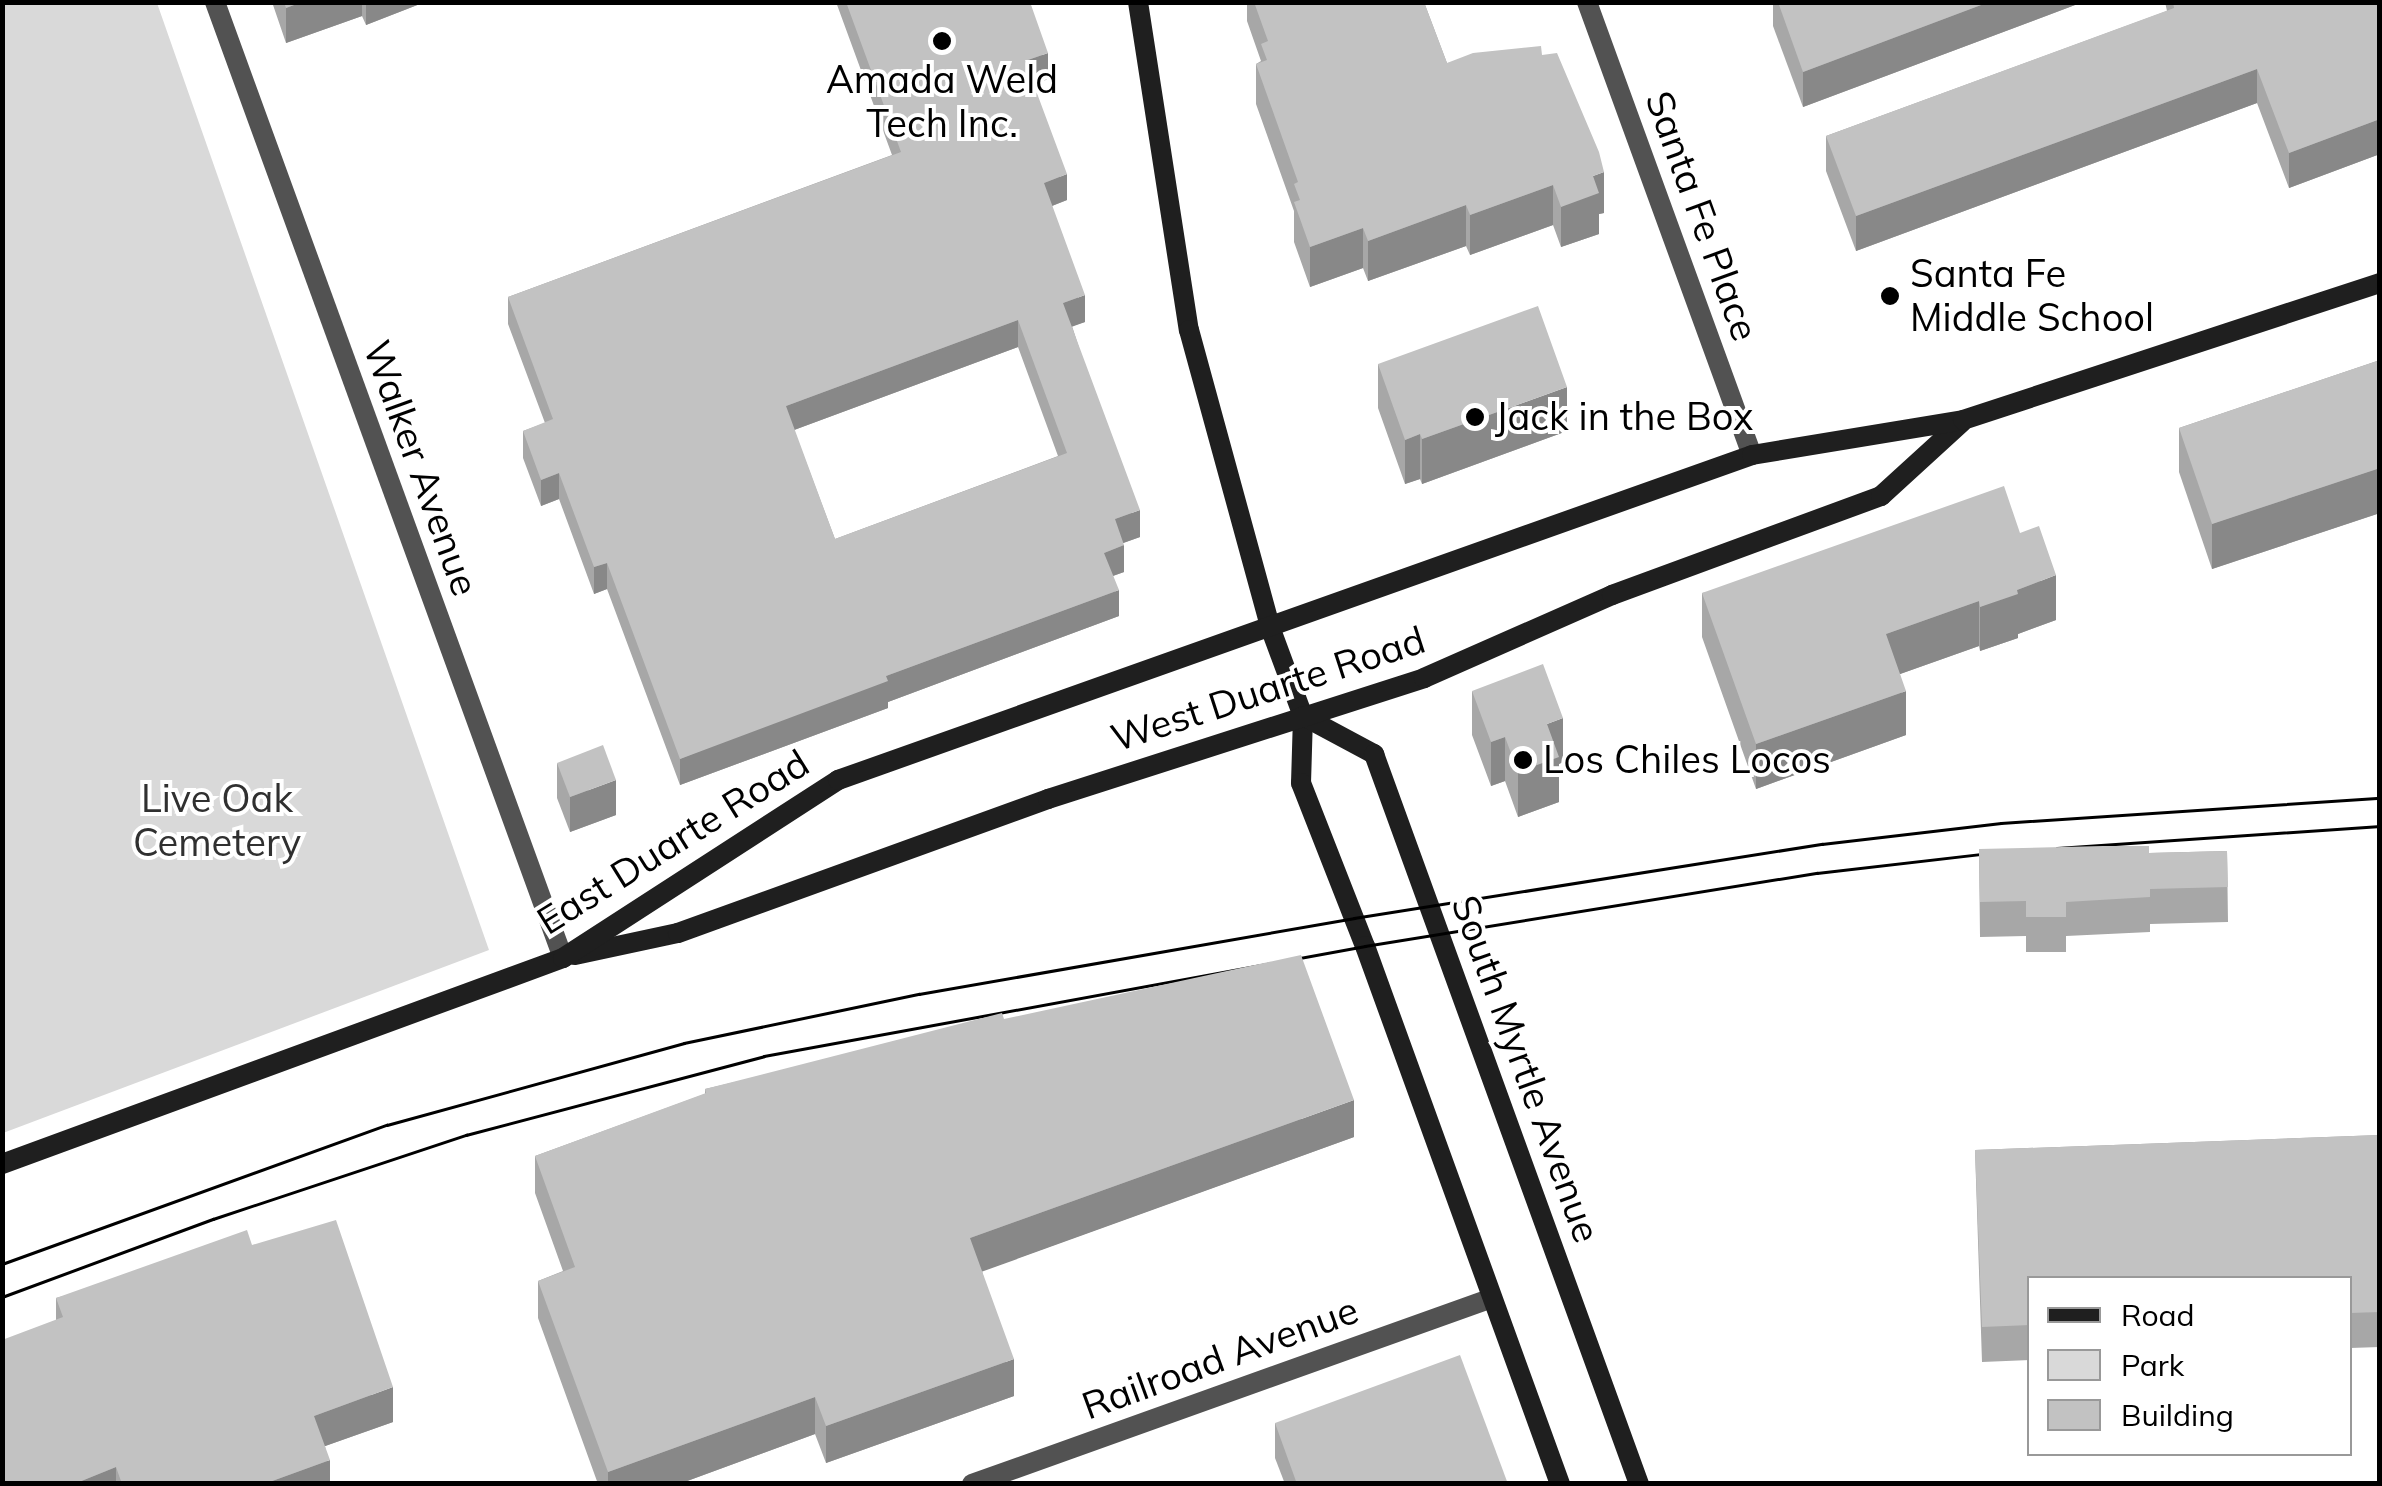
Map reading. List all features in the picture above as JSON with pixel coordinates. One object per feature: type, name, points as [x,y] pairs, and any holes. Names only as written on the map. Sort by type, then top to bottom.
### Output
[{"type":"main road","points":[[1138,2],[1189,330],[1270,627],[1304,716],[1301,783],[1366,946],[1560,1484]]},
{"type":"main road","name":"West Duarte Road","points":[[1270,627],[1752,454],[1963,420],[2380,283]]},
{"type":"main road","name":"West Duarte Road","points":[[563,958],[678,933],[1048,799],[1424,678],[1612,595],[1882,496],[1963,420]]},
{"type":"main road","name":"East Duarte Road","points":[[2,1164],[563,958],[838,780],[1270,627]]},
{"type":"main road","name":"South Myrtle Avenue","points":[[1304,716],[1374,754],[1639,1484]]},
{"type":"street","name":"Walker Avenue","points":[[215,2],[563,958]]},
{"type":"street","name":"Santa Fe Place","points":[[1586,2],[1752,454]]},
{"type":"street","name":"Railroad Avenue","points":[[972,1484],[1492,1298]]},
{"type":"green space","name":"Live Oak Cemetery","points":[[3,2],[157,3],[489,950],[3,1133]]},
{"type":"building","points":[[846,2],[1030,2],[1048,53],[1025,61],[1067,174],[1044,183],[1085,295],[1063,303],[1140,510],[1115,519],[1124,545],[1104,553],[1119,590],[886,676],[888,681],[680,759],[607,563],[594,567],[559,473],[541,480],[523,431],[553,419],[508,297],[901,152]],"holes":[[[1018,320],[1067,453],[835,539],[786,406]]]},
{"type":"building","points":[[1254,2],[1424,2],[1447,63],[1473,53],[1541,46],[1542,55],[1557,53],[1599,152],[1604,172],[1593,176],[1599,193],[1561,207],[1553,185],[1470,215],[1466,205],[1368,241],[1363,228],[1310,247],[1294,202],[1300,200],[1294,184],[1298,182],[1256,64],[1267,60],[1261,44],[1268,41]]},
{"type":"building","points":[[1778,2],[1989,2],[1803,72]]},
{"type":"building","points":[[2173,2],[2380,2],[2380,119],[2289,153],[2257,69],[1856,216],[1826,136],[2174,8]]},
{"type":"building","points":[[1538,306],[1567,387],[1422,439],[1420,434],[1405,440],[1378,364]]},
{"type":"building","points":[[2380,360],[2380,468],[2212,524],[2179,428]]},
{"type":"building","points":[[2004,486],[2020,533],[2039,526],[2056,575],[2017,590],[2018,594],[1980,607],[1979,601],[1886,634],[1906,691],[1756,744],[1702,593]]},
{"type":"building","points":[[1543,664],[1563,718],[1547,724],[1559,757],[1518,772],[1505,737],[1491,742],[1472,691]]},
{"type":"building","points":[[603,745],[616,780],[570,797],[557,763]]},
{"type":"building","points":[[2149,846],[2149,853],[2227,851],[2228,887],[2150,889],[2150,897],[2066,902],[2066,917],[2026,917],[2026,901],[1980,902],[1979,849]]},
{"type":"building","points":[[1301,955],[1354,1100],[970,1238],[1014,1359],[826,1426],[815,1397],[608,1472],[538,1281],[575,1267],[535,1156],[706,1093],[705,1089],[1002,1013],[1004,1019]]},
{"type":"building","points":[[2380,1135],[2380,1312],[2352,1313],[2352,1276],[2027,1276],[2027,1325],[1982,1327],[1975,1150]]},
{"type":"building","points":[[336,1220],[393,1387],[314,1416],[330,1460],[264,1484],[122,1484],[116,1467],[74,1484],[2,1484],[2,1340],[63,1317],[56,1298],[247,1230],[252,1245]]},
{"type":"building","points":[[1460,1355],[1508,1484],[1297,1484],[1275,1423]]},
{"type":"tram line","points":[[2,1264],[387,1125],[684,1043],[919,994],[1354,918],[1822,844],[2001,823],[2380,798]]},
{"type":"tram line","points":[[2057,848],[2380,826]]},
{"type":"tram line","points":[[2,1297],[213,1219],[466,1135],[764,1056],[1365,946],[1817,873],[2008,851]]},
{"type":"place","name":"Amada Weld Tech Inc.","points":[[942,41]]},
{"type":"place","name":"Santa Fe Middle School","points":[[1890,296]]},
{"type":"place","name":"Jack in the Box","points":[[1475,417]]},
{"type":"place","name":"Los Chiles Locos","points":[[1523,760]]}]
